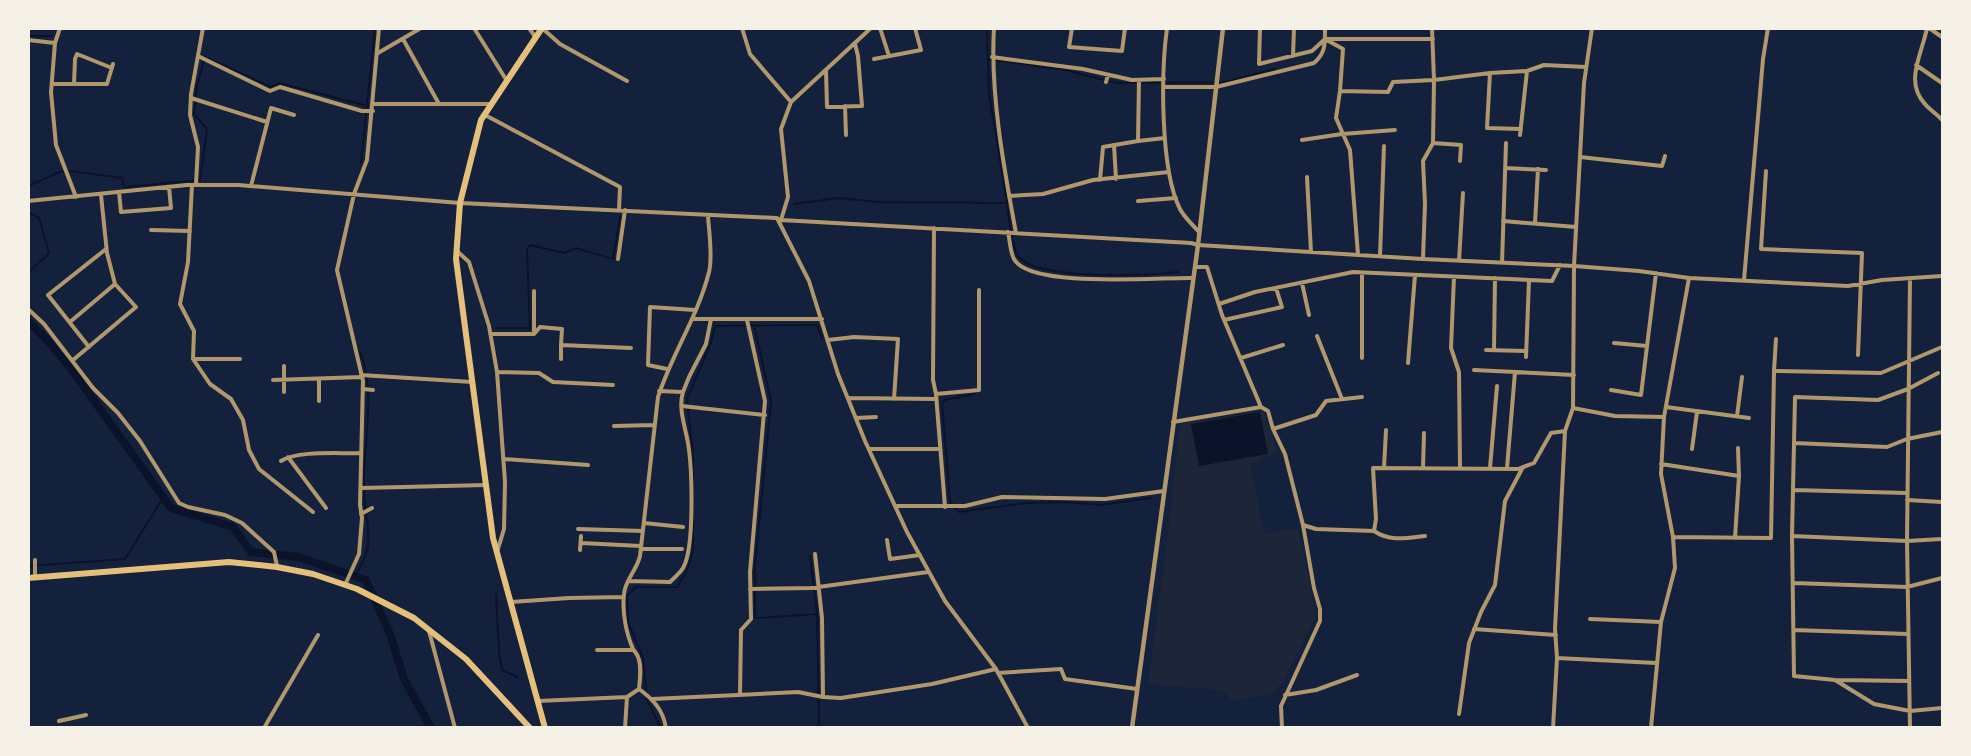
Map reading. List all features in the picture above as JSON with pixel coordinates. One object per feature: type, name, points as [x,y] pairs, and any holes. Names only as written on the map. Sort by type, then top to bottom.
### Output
[{"type":"main road","points":[[542,28],[485,115],[479,130],[460,203],[457,251],[472,382],[496,553],[545,728]]},
{"type":"main road","points":[[32,578],[229,562],[277,567],[313,574],[367,594],[414,618],[466,659],[530,728]]},
{"type":"street","points":[[60,28],[55,43],[52,84],[56,145],[76,197]]},
{"type":"street","points":[[203,28],[191,98],[190,115],[198,147],[188,262],[180,304],[194,331],[193,359],[210,384],[231,399],[243,420],[249,450],[259,469],[313,512]]},
{"type":"street","points":[[345,585],[359,554],[362,513],[363,389],[337,270],[354,194],[367,160],[379,28]]},
{"type":"street","points":[[378,53],[421,28]]},
{"type":"street","points":[[474,28],[507,81]]},
{"type":"street","points":[[529,28],[536,38]]},
{"type":"street","points":[[542,28],[560,44],[627,81]]},
{"type":"street","points":[[742,28],[750,54],[791,102]]},
{"type":"street","points":[[871,28],[791,102],[782,129],[788,197],[779,219],[809,281],[837,374],[868,449],[945,601],[997,671],[1028,728]]},
{"type":"street","points":[[880,28],[889,56]]},
{"type":"street","points":[[874,59],[921,50],[915,28]]},
{"type":"street","points":[[994,28],[992,57],[1016,233]]},
{"type":"street","points":[[1072,28],[1070,47],[1122,51],[1125,28]]},
{"type":"street","points":[[1167,28],[1164,87],[1165,138],[1169,172],[1180,211],[1198,231]]},
{"type":"street","points":[[1132,728],[1198,245],[1223,28]]},
{"type":"street","points":[[1260,28],[1258,64],[1312,51],[1325,39],[1433,39]]},
{"type":"street","points":[[1293,56],[1294,28]]},
{"type":"street","points":[[1164,87],[1216,87],[1314,63],[1325,49],[1325,28]]},
{"type":"street","points":[[1423,259],[1425,204],[1423,161],[1433,143],[1432,28]]},
{"type":"street","points":[[1553,728],[1565,431],[1573,408],[1576,227],[1587,67],[1592,28]]},
{"type":"street","points":[[1744,280],[1763,59],[1768,28]]},
{"type":"street","points":[[1942,37],[1928,28],[1913,80],[1917,93],[1942,120]]},
{"type":"street","points":[[403,39],[439,104]]},
{"type":"street","points":[[1325,39],[1343,49],[1336,118],[1350,150],[1358,255]]},
{"type":"street","points":[[28,40],[55,43]]},
{"type":"street","points":[[826,70],[827,107],[862,106],[855,44]]},
{"type":"street","points":[[52,84],[74,84],[107,84],[112,66],[77,54],[74,84]]},
{"type":"street","points":[[198,56],[270,91],[280,87],[362,111],[373,111]]},
{"type":"street","points":[[992,57],[1139,80],[1164,79]]},
{"type":"street","points":[[1340,92],[1388,92],[1393,82],[1527,71],[1544,65],[1587,67]]},
{"type":"street","points":[[1916,65],[1942,82]]},
{"type":"street","points":[[1060,66],[1060,71]]},
{"type":"street","points":[[1520,135],[1527,71]]},
{"type":"street","points":[[1490,73],[1488,128],[1521,129]]},
{"type":"street","points":[[1106,82],[1108,75]]},
{"type":"street","points":[[1138,141],[1139,80]]},
{"type":"street","points":[[191,98],[267,122]]},
{"type":"street","points":[[373,104],[492,104]]},
{"type":"street","points":[[845,106],[846,135]]},
{"type":"street","points":[[251,186],[271,108],[294,115]]},
{"type":"street","points":[[485,115],[620,187],[619,210]]},
{"type":"street","points":[[1302,140],[1395,130]]},
{"type":"street","points":[[1100,180],[1103,147],[1165,138]]},
{"type":"street","points":[[1433,143],[1461,145],[1460,161]]},
{"type":"street","points":[[1502,263],[1506,144]]},
{"type":"street","points":[[1114,145],[1116,178]]},
{"type":"street","points":[[1380,256],[1383,146]]},
{"type":"street","points":[[1580,157],[1662,166],[1665,156]]},
{"type":"street","points":[[1505,168],[1546,170]]},
{"type":"street","points":[[1535,224],[1538,169]]},
{"type":"street","points":[[1766,171],[1761,249],[1862,253],[1858,355]]},
{"type":"street","points":[[1010,196],[1042,194],[1094,180],[1169,172]]},
{"type":"street","points":[[1307,177],[1311,252]]},
{"type":"street","points":[[28,201],[194,185],[251,186],[460,203],[625,210],[1423,259],[1560,265],[1689,278],[1848,286],[1882,280],[1942,276]]},
{"type":"street","points":[[119,192],[121,213],[171,208],[169,187]]},
{"type":"street","points":[[1460,261],[1463,193]]},
{"type":"street","points":[[73,360],[136,307],[115,284],[106,249],[101,195]]},
{"type":"street","points":[[1138,201],[1176,198]]},
{"type":"street","points":[[618,259],[625,210]]},
{"type":"street","points":[[639,689],[639,658],[633,650],[623,611],[624,597],[627,581],[639,563],[659,391],[667,369],[692,319],[710,270],[708,216]]},
{"type":"street","points":[[1503,221],[1576,227]]},
{"type":"street","points":[[934,228],[933,369],[945,507]]},
{"type":"street","points":[[152,230],[190,231]]},
{"type":"street","points":[[1008,232],[1014,260],[1024,269],[1041,274],[1084,279],[1193,278]]},
{"type":"street","points":[[89,347],[48,295],[106,249]]},
{"type":"street","points":[[457,251],[469,261],[490,334],[497,372],[505,482],[504,529],[496,553]]},
{"type":"street","points":[[1219,304],[1255,292],[1353,272],[1552,281],[1560,265]]},
{"type":"street","points":[[1195,267],[1207,267],[1224,320],[1261,407],[1268,411],[1273,429],[1285,454],[1303,525],[1320,609],[1320,621],[1285,696],[1280,715],[1282,728]]},
{"type":"street","points":[[1362,273],[1362,358]]},
{"type":"street","points":[[1611,390],[1641,395],[1656,273]]},
{"type":"street","points":[[1408,363],[1415,275]]},
{"type":"street","points":[[1454,277],[1451,348],[1459,372],[1460,468]]},
{"type":"street","points":[[1494,350],[1495,278]]},
{"type":"street","points":[[1652,728],[1660,622],[1675,568],[1673,537],[1661,474],[1664,417],[1689,278]]},
{"type":"street","points":[[1910,279],[1907,439],[1910,728]]},
{"type":"street","points":[[1526,357],[1529,280]]},
{"type":"street","points":[[1302,283],[1309,315]]},
{"type":"street","points":[[70,322],[115,284]]},
{"type":"street","points":[[1224,320],[1282,307],[1276,288]]},
{"type":"street","points":[[848,398],[936,397],[980,390],[979,290]]},
{"type":"street","points":[[534,291],[534,334]]},
{"type":"street","points":[[667,369],[648,365],[650,307],[695,310]]},
{"type":"street","points":[[28,309],[44,324],[93,387],[140,441],[179,503],[225,515],[242,523],[274,552],[277,567]]},
{"type":"street","points":[[692,319],[822,319]]},
{"type":"street","points":[[627,581],[670,582],[683,568],[690,544],[691,493],[688,444],[683,425],[682,406],[689,377],[706,344],[711,319]]},
{"type":"street","points":[[740,694],[741,630],[751,619],[750,572],[765,415],[765,401],[747,320]]},
{"type":"street","points":[[490,334],[534,334],[540,327],[561,329],[561,358]]},
{"type":"street","points":[[1317,336],[1342,399]]},
{"type":"street","points":[[828,340],[854,337],[898,339],[894,399]]},
{"type":"street","points":[[1673,537],[1771,538],[1776,339]]},
{"type":"street","points":[[1614,343],[1647,346]]},
{"type":"street","points":[[561,345],[631,348]]},
{"type":"street","points":[[1241,358],[1283,345]]},
{"type":"street","points":[[1774,371],[1881,373],[1942,347]]},
{"type":"street","points":[[1486,350],[1526,351]]},
{"type":"street","points":[[193,359],[240,359]]},
{"type":"street","points":[[284,366],[284,392]]},
{"type":"street","points":[[1474,370],[1574,375]]},
{"type":"street","points":[[497,372],[539,373],[553,382],[613,385]]},
{"type":"street","points":[[1507,468],[1515,372]]},
{"type":"street","points":[[1909,681],[1835,680],[1794,676],[1792,536],[1795,397],[1878,400],[1908,389],[1938,373]]},
{"type":"street","points":[[273,380],[370,376],[472,382]]},
{"type":"street","points":[[1737,416],[1742,377]]},
{"type":"street","points":[[319,378],[319,400]]},
{"type":"street","points":[[1490,468],[1497,386]]},
{"type":"street","points":[[363,389],[374,390]]},
{"type":"street","points":[[659,391],[684,392]]},
{"type":"street","points":[[1273,429],[1316,415],[1326,401],[1362,397]]},
{"type":"street","points":[[682,406],[765,415]]},
{"type":"street","points":[[1173,422],[1261,407]]},
{"type":"street","points":[[1666,407],[1749,418]]},
{"type":"street","points":[[1573,408],[1615,416],[1664,417]]},
{"type":"street","points":[[1692,449],[1697,411]]},
{"type":"street","points":[[856,418],[876,417]]},
{"type":"street","points":[[614,426],[654,425]]},
{"type":"street","points":[[1384,468],[1386,430]]},
{"type":"street","points":[[1374,531],[1376,519],[1373,468],[1524,467],[1534,463],[1551,433],[1565,431]]},
{"type":"street","points":[[1794,443],[1887,447],[1907,439],[1942,432]]},
{"type":"street","points":[[1423,468],[1424,433]]},
{"type":"street","points":[[1735,538],[1739,476],[1738,448]]},
{"type":"street","points":[[868,449],[940,449]]},
{"type":"street","points":[[281,461],[287,457],[361,453]]},
{"type":"street","points":[[287,457],[326,508]]},
{"type":"street","points":[[503,459],[588,465]]},
{"type":"street","points":[[1661,465],[1739,476]]},
{"type":"street","points":[[1459,714],[1469,643],[1496,585],[1505,501],[1524,467]]},
{"type":"street","points":[[361,488],[486,485]]},
{"type":"street","points":[[1793,490],[1907,493]]},
{"type":"street","points":[[896,506],[965,506],[1002,497],[1106,499],[1164,491]]},
{"type":"street","points":[[1907,500],[1942,502]]},
{"type":"street","points":[[362,513],[372,508]]},
{"type":"street","points":[[644,523],[683,527]]},
{"type":"street","points":[[1303,525],[1316,529],[1374,531],[1382,537],[1399,539],[1425,536]]},
{"type":"street","points":[[578,529],[643,531]]},
{"type":"street","points":[[580,550],[581,536]]},
{"type":"street","points":[[1792,536],[1907,541],[1942,539]]},
{"type":"street","points":[[887,540],[890,559],[920,555]]},
{"type":"street","points":[[581,543],[682,549]]},
{"type":"street","points":[[815,554],[822,618],[823,697]]},
{"type":"street","points":[[32,578],[35,560]]},
{"type":"street","points":[[750,590],[811,588],[929,572]]},
{"type":"street","points":[[1794,583],[1907,587],[1942,578]]},
{"type":"street","points":[[510,602],[624,597]]},
{"type":"street","points":[[1590,619],[1660,622]]},
{"type":"street","points":[[1474,629],[1556,635]]},
{"type":"street","points":[[429,630],[455,728]]},
{"type":"street","points":[[1794,630],[1908,634]]},
{"type":"street","points":[[264,728],[318,635]]},
{"type":"street","points":[[597,650],[633,650]]},
{"type":"street","points":[[1557,658],[1656,663]]},
{"type":"street","points":[[652,699],[798,692],[840,698],[997,671],[1061,669],[1065,679],[1137,689]]},
{"type":"street","points":[[1285,696],[1316,690],[1357,675]]},
{"type":"street","points":[[1835,680],[1874,704],[1910,711],[1942,708]]},
{"type":"street","points":[[538,701],[627,697],[639,689]]},
{"type":"street","points":[[639,689],[652,699],[664,715],[666,728]]},
{"type":"street","points":[[625,728],[627,697]]},
{"type":"street","points":[[59,721],[86,715]]},
{"type":"shaded area","points":[[1264,411],[1277,451],[1250,464],[1264,534],[1298,528],[1316,615],[1282,683],[1269,695],[1231,700],[1227,691],[1148,684],[1180,424]]},
{"type":"shaded area","points":[[1260,412],[1268,454],[1199,466],[1191,424]]},
{"type":"waterway","points":[[361,162],[375,28]]},
{"type":"waterway","points":[[794,204],[838,198],[878,202],[1007,203],[989,93],[987,28]]},
{"type":"waterway","points":[[28,36],[52,36]]},
{"type":"waterway","points":[[28,186],[60,172],[71,171],[122,178],[124,187],[200,180],[207,129],[194,114],[197,86],[205,57],[271,87],[279,83],[368,106]]},
{"type":"waterway","points":[[988,59],[1065,70],[1116,83],[1225,82],[1275,69]]},
{"type":"waterway","points":[[1007,203],[1016,253],[1030,264],[1048,270],[1094,275],[1178,272]]},
{"type":"waterway","points":[[28,212],[39,218],[49,253],[28,273]]},
{"type":"waterway","points":[[496,328],[530,328],[527,249],[530,245],[564,253],[576,248],[613,259],[620,217]]},
{"type":"waterway","points":[[28,321],[72,370],[171,508],[233,527],[251,552],[298,557],[366,580],[390,634],[404,679],[431,728]]},
{"type":"waterway","points":[[754,325],[771,401],[755,566],[755,616],[757,618],[817,614]]},
{"type":"waterway","points":[[661,728],[647,700],[643,658],[628,622],[627,596],[636,587],[677,587],[686,573],[693,552],[693,456],[687,399],[711,343],[715,326],[817,325],[822,338]]},
{"type":"waterway","points":[[355,576],[362,564],[368,544],[364,495],[368,386],[360,352]]},
{"type":"waterway","points":[[975,394],[944,400],[942,404],[950,501],[959,512],[1025,503],[1069,502],[1100,505],[1151,498]]},
{"type":"waterway","points":[[28,566],[125,559],[163,498]]},
{"type":"waterway","points":[[810,556],[817,614],[819,728]]},
{"type":"waterway","points":[[496,594],[502,670],[517,677]]}]
